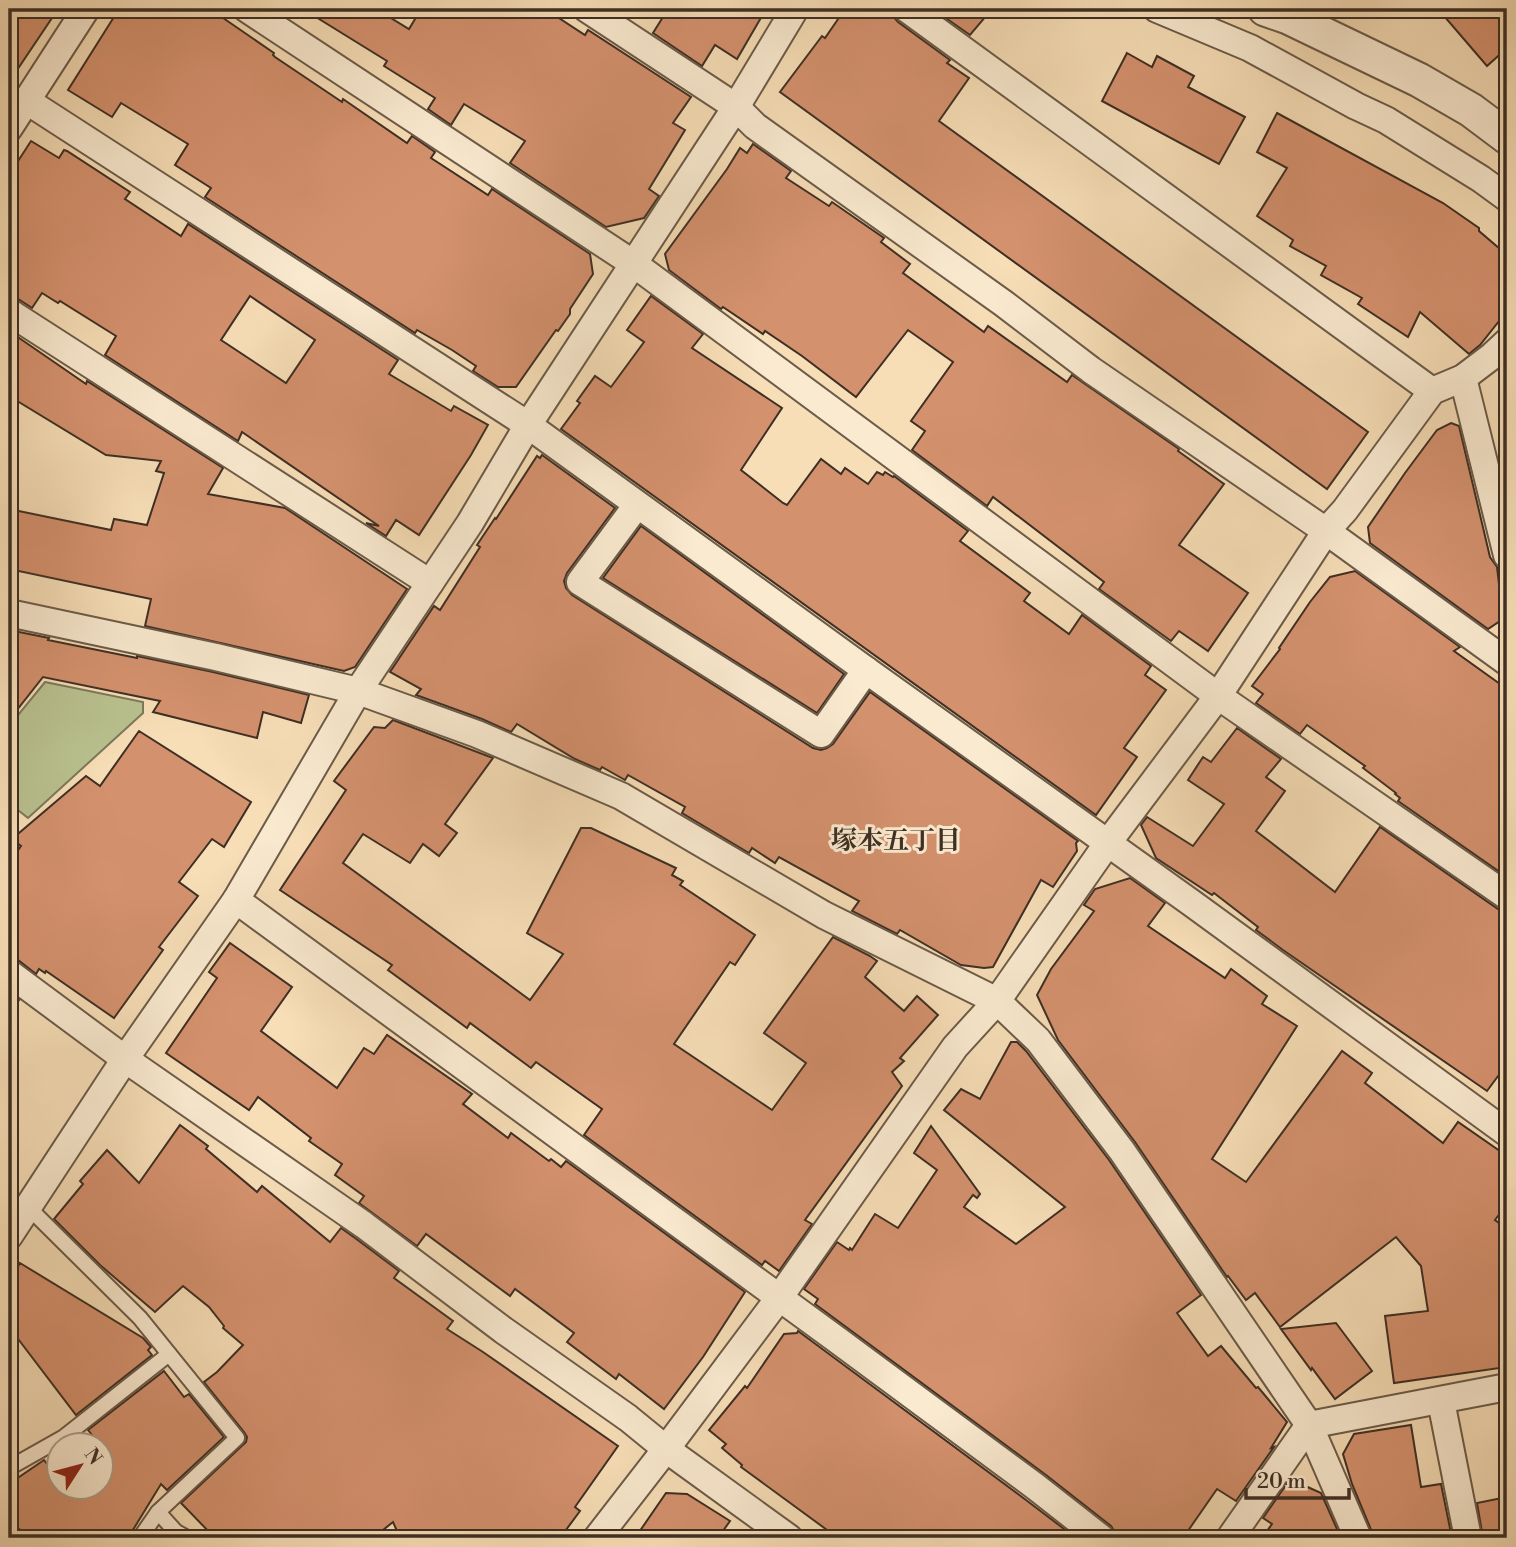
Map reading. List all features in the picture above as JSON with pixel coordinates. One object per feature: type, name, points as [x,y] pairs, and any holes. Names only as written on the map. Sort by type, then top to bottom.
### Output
[{"type":"street","points":[[247,9],[634,264],[1218,696],[1507,896]]},
{"type":"street","points":[[587,9],[736,107],[755,126],[1003,303],[1091,370],[1326,531],[1507,662]]},
{"type":"street","points":[[9,1236],[125,1059],[236,900],[358,691],[470,523],[528,425],[736,107],[795,9]]},
{"type":"street","points":[[907,9],[1432,391]]},
{"type":"street","points":[[1157,9],[1250,48],[1386,120],[1507,198]]},
{"type":"street","points":[[1265,9],[1288,17],[1419,79],[1471,110],[1507,137]]},
{"type":"street","points":[[9,128],[83,10]]},
{"type":"street","points":[[27,101],[528,425],[1507,1133]]},
{"type":"street","points":[[9,312],[430,583]]},
{"type":"street","points":[[597,1538],[779,1298],[955,1047],[998,1001],[1107,844],[1218,696],[1326,531],[1353,499],[1432,391],[1462,378],[1507,342]]},
{"type":"street","points":[[1462,378],[1507,555]]},
{"type":"street","points":[[637,505],[580,582],[821,734],[866,670]]},
{"type":"street","points":[[9,613],[216,657],[358,691],[477,734],[621,796],[824,915],[998,1001],[1038,1040],[1122,1151],[1309,1425],[1358,1538]]},
{"type":"street","points":[[236,900],[1036,1487],[1101,1538]]},
{"type":"street","points":[[9,973],[125,1059],[364,1225],[503,1330],[789,1538]]},
{"type":"street","points":[[1230,1538],[1309,1425],[1507,1387]]},
{"type":"street","points":[[1441,1401],[1468,1538]]},
{"type":"lane","points":[[27,1206],[140,1318],[237,1438],[158,1512],[140,1538]]},
{"type":"lane","points":[[9,1468],[64,1437],[169,1354]]},
{"type":"lane","points":[[158,1512],[176,1532],[187,1538]]},
{"type":"lane","points":[[9,1535],[16,1538]]},
{"type":"green space","points":[[45,682],[143,702],[143,713],[28,818],[9,803],[9,726]]},
{"type":"building","points":[[9,9],[58,9],[9,82]]},
{"type":"building","points":[[119,9],[210,9],[342,102],[343,99],[407,143],[412,136],[435,152],[431,158],[488,195],[492,189],[590,254],[593,274],[570,309],[570,314],[516,387],[498,387],[473,371],[476,366],[452,350],[417,330],[415,333],[205,197],[211,188],[175,165],[188,144],[121,103],[112,117],[68,90]]},
{"type":"building","points":[[303,9],[376,9],[409,29],[421,9],[545,9],[585,35],[588,30],[691,97],[673,123],[685,130],[649,189],[659,196],[644,218],[606,227],[510,163],[525,141],[464,104],[451,125],[428,109],[435,98],[384,66],[387,61]]},
{"type":"building","points":[[668,9],[766,9],[737,59],[715,45],[702,66],[653,33]]},
{"type":"building","points":[[845,9],[891,9],[898,22],[950,60],[947,63],[969,78],[939,121],[1368,432],[1327,489],[780,92],[822,36],[825,38]]},
{"type":"building","points":[[933,9],[992,9],[970,35]]},
{"type":"building","points":[[1438,9],[1507,9],[1507,48],[1487,66]]},
{"type":"building","points":[[1127,53],[1152,67],[1157,56],[1194,76],[1188,87],[1245,117],[1219,164],[1102,101]]},
{"type":"building","points":[[1277,113],[1443,203],[1479,228],[1479,231],[1507,255],[1507,311],[1480,345],[1469,354],[1420,312],[1408,337],[1358,304],[1362,298],[1321,275],[1326,266],[1290,246],[1293,240],[1257,216],[1287,168],[1257,152]]},
{"type":"building","points":[[31,141],[59,158],[64,150],[67,151],[130,192],[125,199],[181,236],[188,224],[398,360],[389,374],[451,411],[454,406],[488,425],[419,535],[396,520],[386,536],[366,523],[379,526],[242,432],[238,441],[105,355],[116,336],[60,301],[58,303],[42,293],[32,308],[9,296],[9,175]],"holes":[[[250,296],[315,340],[286,383],[221,340]]]},
{"type":"building","points":[[753,144],[791,171],[786,178],[829,206],[832,202],[884,238],[881,242],[910,264],[903,273],[984,332],[988,326],[1067,382],[1072,375],[1179,449],[1178,451],[1224,484],[1179,545],[1248,593],[1208,651],[1179,631],[1171,641],[1099,589],[1104,582],[993,497],[987,506],[912,450],[925,431],[911,421],[953,362],[908,330],[856,397],[802,356],[765,331],[763,334],[723,307],[721,309],[669,270],[665,254],[740,148],[747,153]]},
{"type":"building","points":[[651,296],[703,334],[692,348],[782,408],[741,470],[783,503],[787,505],[821,459],[841,474],[845,468],[868,484],[877,472],[883,475],[885,472],[968,531],[960,541],[1030,593],[1024,601],[1069,634],[1082,615],[1151,666],[1145,675],[1166,690],[1124,748],[1137,757],[1096,815],[561,429],[595,376],[611,387],[644,342],[627,330]]},
{"type":"building","points":[[9,331],[86,384],[87,381],[223,468],[208,494],[285,508],[407,589],[355,667],[344,671],[145,626],[151,599],[9,569],[9,509],[111,530],[114,519],[147,525],[164,473],[156,471],[161,461],[106,455],[9,396]]},
{"type":"building","points":[[1451,423],[1459,426],[1490,557],[1497,567],[1503,619],[1488,629],[1370,543],[1368,527],[1437,430]]},
{"type":"building","points":[[542,455],[615,508],[567,573],[564,581],[572,595],[813,748],[821,750],[833,744],[870,692],[1078,841],[1077,851],[1053,887],[1041,880],[993,967],[961,965],[900,930],[897,934],[852,911],[859,901],[779,857],[775,863],[752,848],[749,853],[682,813],[685,807],[628,775],[625,780],[602,767],[600,770],[575,759],[517,724],[511,732],[416,695],[421,689],[390,672],[434,606],[440,610],[480,547],[477,545],[537,456],[540,458]]},
{"type":"building","points":[[641,526],[844,674],[817,713],[603,578]]},
{"type":"building","points":[[1355,571],[1460,647],[1454,651],[1507,689],[1507,877],[1398,801],[1400,798],[1396,793],[1363,768],[1365,766],[1307,725],[1300,734],[1256,703],[1263,694],[1252,686],[1310,602],[1330,577]]},
{"type":"building","points":[[9,630],[213,672],[309,695],[301,723],[263,712],[257,738],[153,712],[160,701],[43,677],[9,720]]},
{"type":"building","points":[[393,720],[493,758],[445,824],[457,833],[439,856],[423,844],[410,863],[363,834],[343,863],[530,1000],[563,954],[527,933],[581,828],[591,828],[676,868],[672,875],[683,881],[680,885],[755,935],[735,965],[730,962],[674,1044],[772,1110],[806,1063],[764,1033],[833,937],[877,961],[865,977],[904,1011],[917,996],[938,1015],[900,1058],[904,1061],[892,1072],[902,1086],[805,1220],[812,1224],[779,1271],[765,1261],[762,1265],[584,1135],[602,1109],[536,1062],[531,1068],[470,1023],[467,1028],[388,970],[392,965],[280,890],[346,790],[334,781],[374,727],[385,728]]},
{"type":"building","points":[[1237,728],[1281,759],[1266,777],[1285,791],[1256,831],[1335,892],[1380,827],[1498,909],[1507,912],[1507,1064],[1487,1091],[1283,950],[1214,893],[1212,895],[1156,858],[1141,825],[1147,817],[1193,846],[1224,804],[1188,780],[1203,757],[1211,762]]},
{"type":"building","points":[[139,731],[251,802],[224,847],[212,839],[179,882],[198,896],[159,947],[163,950],[114,1018],[46,971],[45,973],[39,969],[36,974],[18,960],[9,958],[9,863],[21,846],[12,839],[86,776],[100,786]]},
{"type":"building","points":[[1130,878],[1165,903],[1148,926],[1225,978],[1231,969],[1267,996],[1262,1004],[1297,1026],[1212,1159],[1246,1182],[1342,1051],[1372,1073],[1365,1083],[1443,1143],[1458,1122],[1507,1156],[1507,1204],[1495,1220],[1507,1229],[1507,1367],[1394,1383],[1385,1316],[1428,1311],[1421,1266],[1396,1237],[1280,1327],[1255,1293],[1246,1300],[1227,1277],[1135,1142],[1058,1040],[1037,995],[1051,969],[1094,911],[1084,905],[1095,889]]},
{"type":"building","points":[[230,943],[292,987],[261,1031],[337,1088],[364,1048],[374,1054],[387,1035],[472,1094],[463,1104],[508,1138],[511,1133],[561,1167],[566,1161],[745,1292],[703,1357],[664,1409],[619,1374],[616,1379],[567,1342],[574,1333],[515,1289],[510,1296],[426,1234],[417,1246],[359,1203],[364,1196],[335,1175],[342,1164],[309,1141],[311,1138],[258,1097],[249,1110],[166,1053],[217,978],[209,972]]},
{"type":"building","points":[[9,992],[19,1000],[9,1015]]},
{"type":"building","points":[[1011,1042],[1017,1042],[1026,1051],[1109,1160],[1201,1295],[1177,1313],[1208,1356],[1221,1346],[1287,1422],[1271,1448],[1274,1447],[1236,1501],[1217,1489],[1183,1538],[1116,1538],[1111,1526],[815,1304],[818,1299],[804,1289],[837,1242],[852,1250],[875,1214],[898,1228],[937,1170],[914,1153],[931,1126],[980,1194],[977,1198],[973,1195],[964,1207],[1016,1244],[1065,1207],[944,1110],[961,1089],[980,1099]]},
{"type":"building","points":[[180,1125],[208,1146],[206,1149],[257,1192],[262,1186],[330,1242],[341,1228],[355,1238],[399,1271],[394,1278],[453,1321],[447,1329],[618,1446],[575,1507],[580,1511],[560,1538],[400,1538],[393,1522],[373,1538],[215,1538],[181,1503],[246,1442],[244,1432],[204,1382],[243,1345],[223,1328],[209,1307],[183,1286],[155,1312],[100,1265],[54,1219],[83,1184],[80,1181],[107,1150],[139,1183]]},
{"type":"building","points":[[20,1263],[143,1338],[151,1347],[148,1350],[152,1355],[76,1415],[9,1327],[9,1282]]},
{"type":"building","points":[[1336,1323],[1372,1371],[1335,1399],[1281,1329]]},
{"type":"building","points":[[798,1331],[1076,1538],[838,1538],[741,1467],[742,1465],[722,1448],[726,1444],[709,1430],[745,1386],[747,1388],[784,1334]]},
{"type":"building","points":[[164,1371],[184,1397],[189,1394],[224,1437],[167,1490],[161,1484],[128,1538],[34,1538],[9,1523],[9,1481],[44,1460],[46,1502],[116,1502],[116,1432],[88,1430]]},
{"type":"building","points":[[1411,1425],[1421,1487],[1441,1484],[1452,1538],[1374,1538],[1352,1484],[1343,1454],[1354,1434]]},
{"type":"building","points":[[1290,1479],[1321,1493],[1341,1538],[1262,1538],[1272,1524],[1263,1518]]},
{"type":"building","points":[[666,1493],[687,1494],[730,1521],[718,1538],[635,1538]]},
{"type":"building","points":[[1507,1497],[1507,1538],[1483,1538],[1477,1503]]},
{"type":"district","name":"塚本五丁目","points":[[896,841]]}]
